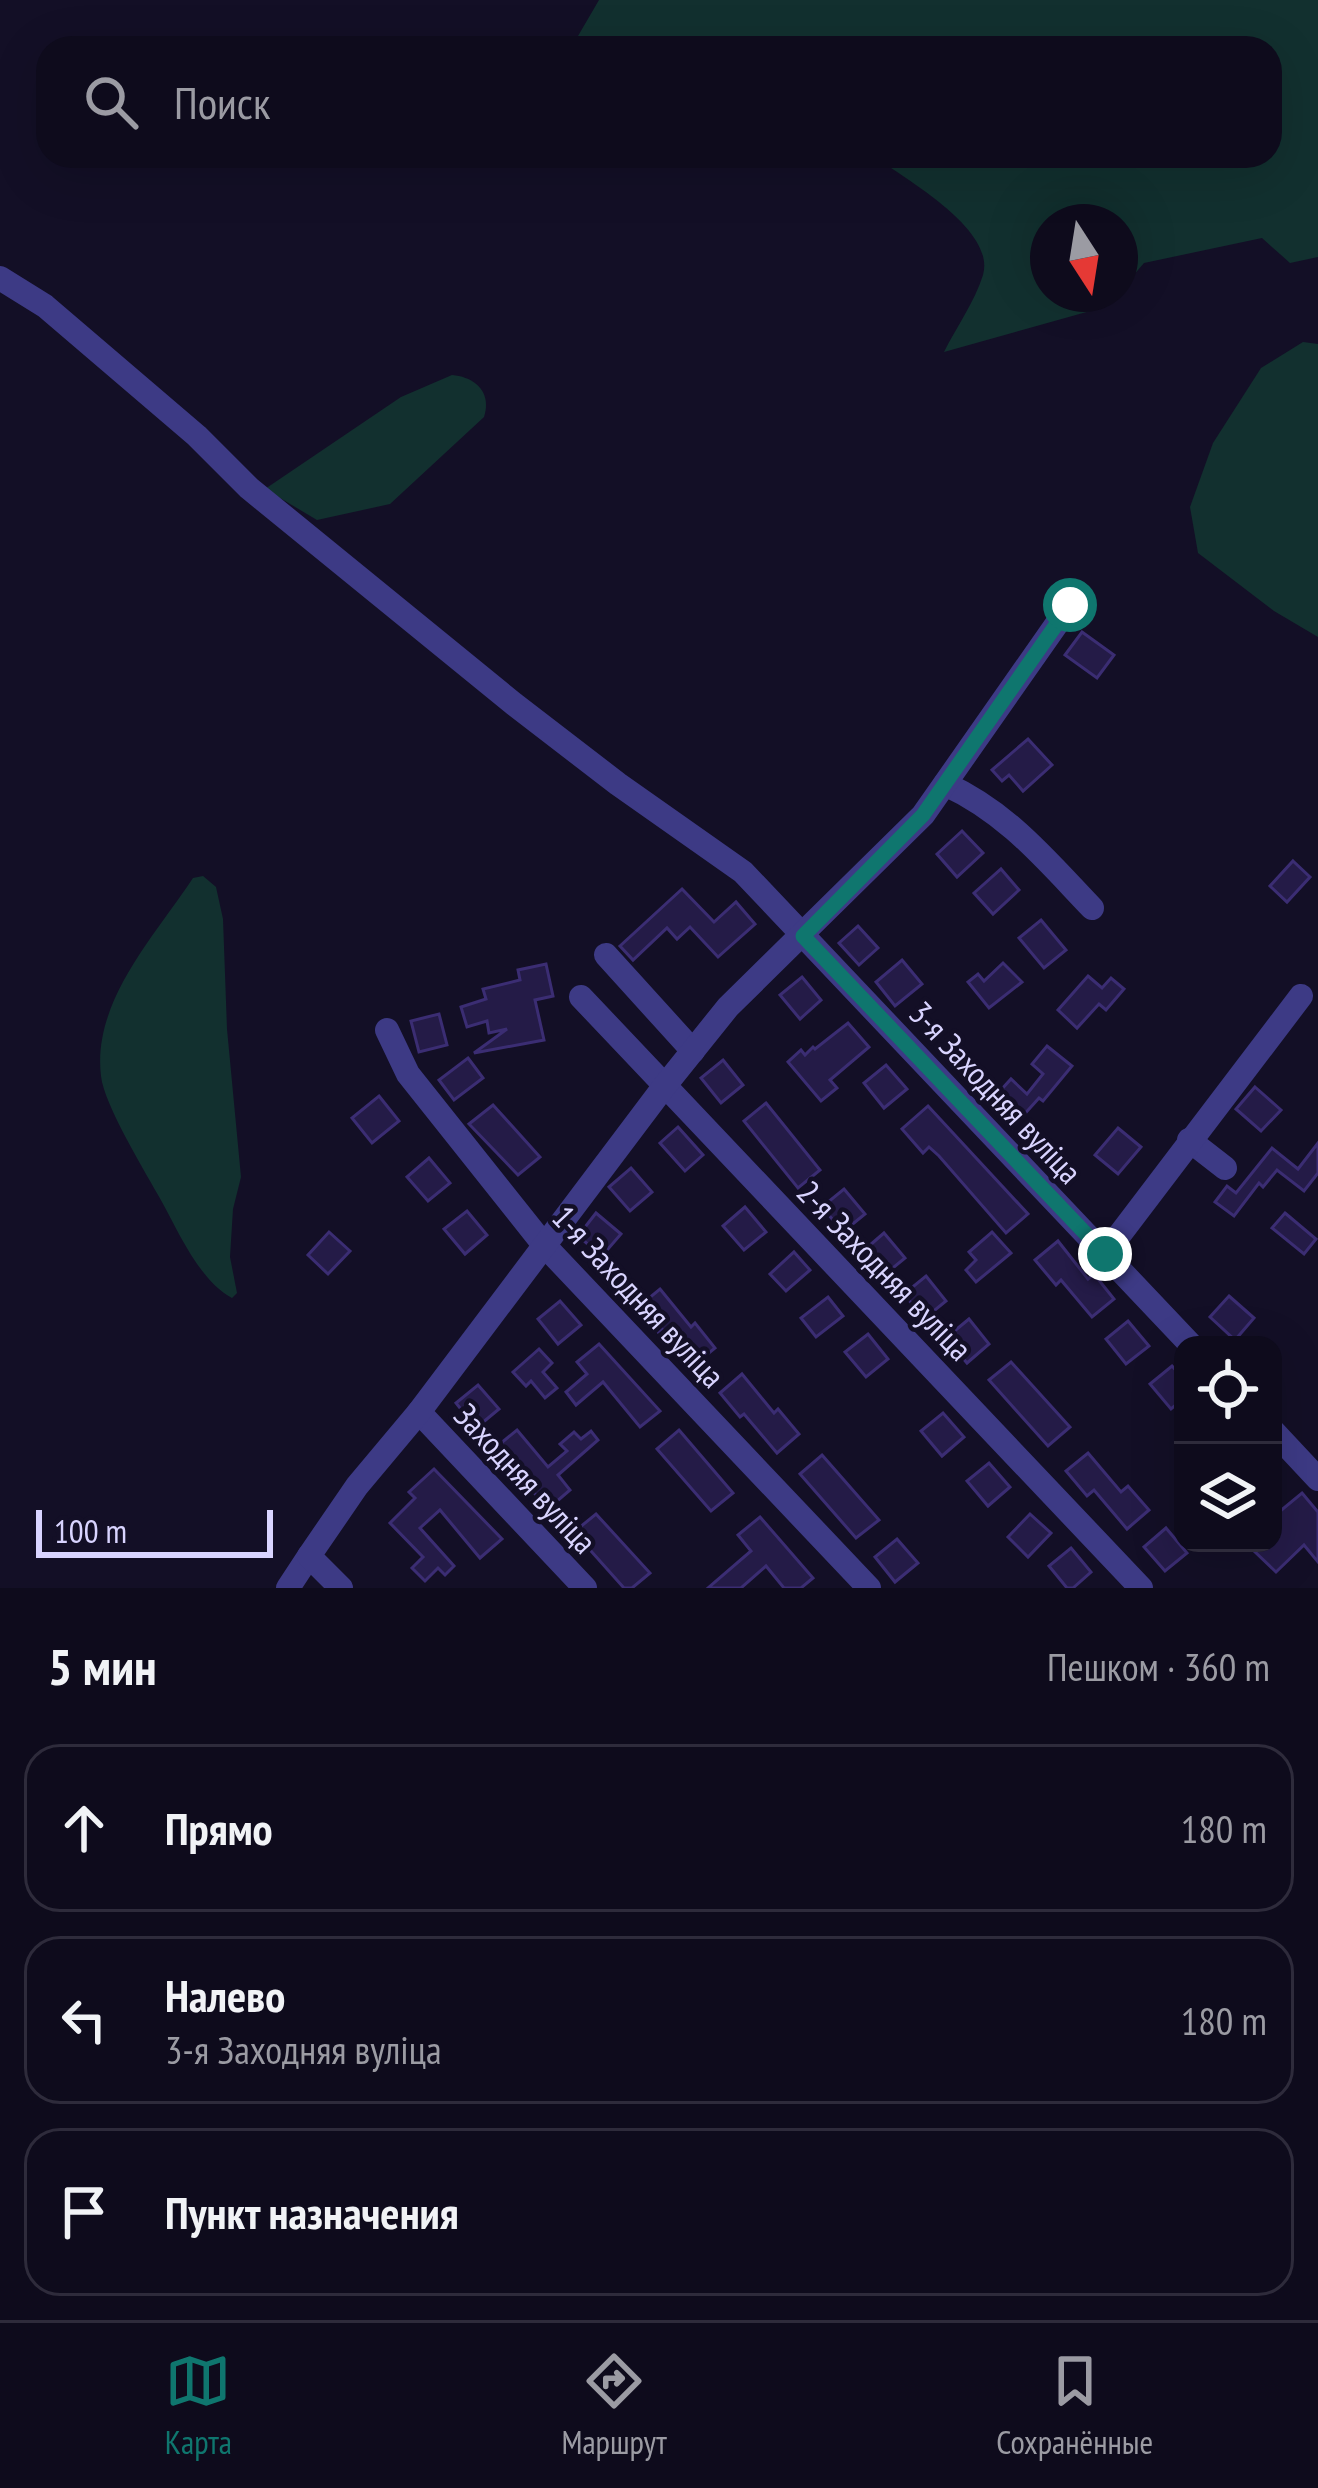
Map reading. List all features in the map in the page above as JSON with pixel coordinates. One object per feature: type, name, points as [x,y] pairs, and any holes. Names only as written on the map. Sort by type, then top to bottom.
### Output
[{"type":"street","name":"3-я Заходняя вуліца","points":[[0,278],[45,306],[197,436],[249,488],[514,704],[743,872],[1182,1336]]},
{"type":"street","points":[[288,1588],[357,1486],[419,1412],[663,1088],[728,1007],[923,815],[1070,605]]},
{"type":"street","points":[[945,784],[985,802],[1092,908]]},
{"type":"street","points":[[606,955],[693,1051]]},
{"type":"street","points":[[1105,1254],[1301,996]]},
{"type":"street","name":"2-я Заходняя вуліца","points":[[580,997],[1142,1588]]},
{"type":"street","name":"1-я Заходняя вуліца","points":[[387,1030],[408,1074],[544,1245],[869,1588]]},
{"type":"street","points":[[1189,1140],[1225,1168]]},
{"type":"street","name":"Заходняя вуліца","points":[[419,1412],[585,1588]]},
{"type":"street","points":[[1282,1441],[1318,1479]]},
{"type":"street","points":[[308,1556],[341,1588]]},
{"type":"green space","points":[[599,0],[1318,0],[1318,257],[1290,263],[1262,238],[1144,263],[1138,270],[1138,204],[1030,204],[1030,312],[1087,312],[944,352],[980,285],[983,258],[963,223],[891,168],[1282,168],[1282,36],[578,36]]},
{"type":"green space","points":[[1303,342],[1318,344],[1318,637],[1274,611],[1198,553],[1190,507],[1213,443],[1261,368]]},
{"type":"green space","points":[[452,375],[480,387],[486,400],[484,417],[390,504],[317,520],[265,489],[401,397]]},
{"type":"green space","points":[[203,876],[216,887],[223,919],[227,1029],[241,1177],[233,1209],[230,1257],[237,1293],[232,1298],[210,1280],[183,1242],[117,1121],[101,1076],[101,1048],[116,996],[193,878]]},
{"type":"building","points":[[1082,632],[1114,655],[1097,678],[1065,655]]},
{"type":"building","points":[[1028,739],[1052,765],[1023,791],[1009,775],[1002,781],[992,770]]},
{"type":"building","points":[[962,831],[983,853],[957,877],[937,854]]},
{"type":"building","points":[[1293,861],[1310,877],[1287,902],[1270,886]]},
{"type":"building","points":[[1001,869],[1019,890],[993,914],[974,893]]},
{"type":"building","points":[[682,889],[714,922],[736,902],[755,924],[718,957],[690,927],[677,939],[667,928],[633,960],[620,946]]},
{"type":"building","points":[[1041,920],[1066,950],[1044,968],[1019,938]]},
{"type":"building","points":[[858,926],[878,948],[859,965],[839,943]]},
{"type":"building","points":[[902,960],[922,984],[895,1006],[876,982]]},
{"type":"building","points":[[1003,963],[1022,982],[989,1008],[968,982],[978,974],[984,981]]},
{"type":"building","points":[[546,964],[553,996],[535,1000],[544,1040],[474,1053],[507,1029],[489,1033],[487,1021],[467,1027],[461,1007],[486,999],[483,989],[520,980],[518,970]]},
{"type":"building","points":[[1088,976],[1102,988],[1111,978],[1124,989],[1106,1010],[1099,1004],[1077,1028],[1058,1010]]},
{"type":"building","points":[[802,977],[821,1000],[800,1019],[780,995]]},
{"type":"building","points":[[439,1014],[447,1045],[419,1052],[411,1021]]},
{"type":"building","points":[[848,1023],[869,1047],[830,1080],[837,1088],[821,1101],[788,1062],[801,1050],[805,1055],[815,1049]]},
{"type":"building","points":[[1047,1046],[1072,1066],[1012,1128],[991,1101],[1011,1079],[1027,1094],[1043,1074],[1032,1064]]},
{"type":"building","points":[[468,1058],[483,1078],[454,1100],[439,1080]]},
{"type":"building","points":[[723,1060],[743,1085],[721,1103],[701,1078]]},
{"type":"building","points":[[886,1065],[907,1089],[884,1108],[864,1083]]},
{"type":"building","points":[[1255,1087],[1281,1110],[1261,1131],[1236,1109]]},
{"type":"building","points":[[379,1096],[399,1121],[372,1143],[352,1118]]},
{"type":"building","points":[[766,1103],[820,1170],[798,1188],[744,1121]]},
{"type":"building","points":[[493,1105],[540,1157],[518,1175],[469,1124]]},
{"type":"building","points":[[928,1106],[1028,1214],[1006,1233],[939,1156],[929,1147],[923,1153],[902,1129]]},
{"type":"building","points":[[678,1127],[703,1155],[685,1171],[660,1143]]},
{"type":"building","points":[[1118,1128],[1141,1147],[1118,1174],[1095,1155]]},
{"type":"building","points":[[1318,1143],[1318,1173],[1304,1191],[1277,1170],[1263,1187],[1259,1183],[1234,1216],[1215,1202],[1227,1186],[1236,1193],[1272,1148],[1298,1169]]},
{"type":"building","points":[[429,1158],[450,1183],[428,1201],[407,1177]]},
{"type":"building","points":[[631,1168],[652,1192],[630,1211],[609,1187]]},
{"type":"building","points":[[844,1189],[865,1214],[843,1232],[822,1207]]},
{"type":"building","points":[[745,1207],[766,1232],[744,1250],[723,1226]]},
{"type":"building","points":[[467,1211],[487,1235],[465,1254],[444,1229]]},
{"type":"building","points":[[596,1213],[621,1234],[602,1256],[578,1236]]},
{"type":"building","points":[[1285,1213],[1316,1239],[1304,1254],[1272,1228]]},
{"type":"building","points":[[329,1232],[350,1251],[328,1274],[308,1255]]},
{"type":"building","points":[[992,1232],[1011,1253],[976,1282],[966,1270],[976,1260],[969,1252]]},
{"type":"building","points":[[884,1233],[905,1258],[883,1276],[862,1252]]},
{"type":"building","points":[[1058,1241],[1088,1279],[1094,1274],[1114,1299],[1092,1317],[1061,1280],[1056,1285],[1035,1260]]},
{"type":"building","points":[[794,1252],[810,1270],[786,1291],[770,1274]]},
{"type":"building","points":[[926,1276],[946,1301],[924,1319],[904,1294]]},
{"type":"building","points":[[660,1289],[715,1348],[693,1366],[637,1308]]},
{"type":"building","points":[[1229,1296],[1254,1318],[1238,1336],[1231,1336],[1210,1317]]},
{"type":"building","points":[[828,1297],[843,1316],[816,1337],[801,1318]]},
{"type":"building","points":[[560,1301],[581,1325],[558,1344],[538,1319]]},
{"type":"building","points":[[969,1319],[989,1344],[967,1363],[946,1338]]},
{"type":"building","points":[[1128,1321],[1149,1346],[1126,1364],[1106,1339]]},
{"type":"building","points":[[868,1334],[888,1359],[866,1377],[845,1352]]},
{"type":"building","points":[[599,1344],[660,1411],[640,1427],[603,1382],[576,1405],[566,1392],[587,1374],[577,1362]]},
{"type":"building","points":[[539,1349],[552,1363],[543,1372],[557,1388],[545,1398],[531,1381],[526,1386],[513,1372]]},
{"type":"building","points":[[1011,1362],[1070,1427],[1048,1446],[989,1380]]},
{"type":"building","points":[[1172,1366],[1174,1406],[1171,1409],[1150,1384]]},
{"type":"building","points":[[742,1374],[774,1413],[778,1409],[799,1434],[777,1453],[720,1393]]},
{"type":"building","points":[[478,1385],[499,1409],[476,1428],[456,1403]]},
{"type":"building","points":[[943,1413],[964,1437],[942,1456],[921,1431]]},
{"type":"building","points":[[517,1430],[548,1467],[567,1451],[560,1444],[574,1432],[581,1439],[591,1431],[598,1440],[558,1475],[570,1490],[548,1509],[495,1448]]},
{"type":"building","points":[[679,1430],[733,1493],[711,1511],[657,1449]]},
{"type":"building","points":[[1088,1453],[1121,1492],[1128,1486],[1149,1510],[1127,1529],[1094,1490],[1087,1496],[1066,1471]]},
{"type":"building","points":[[822,1455],[879,1520],[856,1538],[800,1474]]},
{"type":"building","points":[[989,1463],[1010,1487],[988,1506],[967,1481]]},
{"type":"building","points":[[434,1469],[502,1539],[480,1558],[440,1510],[420,1528],[454,1566],[445,1575],[438,1568],[425,1581],[412,1568],[423,1557],[390,1523],[415,1498],[409,1492]]},
{"type":"building","points":[[1302,1493],[1318,1512],[1318,1562],[1304,1545],[1276,1572],[1255,1552],[1282,1552],[1282,1510]]},
{"type":"building","points":[[596,1514],[650,1573],[632,1588],[624,1588],[574,1532]]},
{"type":"building","points":[[1030,1514],[1051,1533],[1028,1557],[1008,1537]]},
{"type":"building","points":[[760,1517],[813,1578],[801,1588],[784,1588],[766,1566],[741,1588],[708,1588],[751,1551],[738,1535]]},
{"type":"building","points":[[1166,1528],[1174,1538],[1174,1552],[1187,1553],[1165,1571],[1144,1547]]},
{"type":"building","points":[[897,1539],[918,1563],[895,1582],[875,1557]]},
{"type":"building","points":[[1071,1548],[1091,1572],[1067,1588],[1049,1566]]},
{"type":"route","points":[[1070,605],[923,815],[803,936],[1105,1254]]}]
